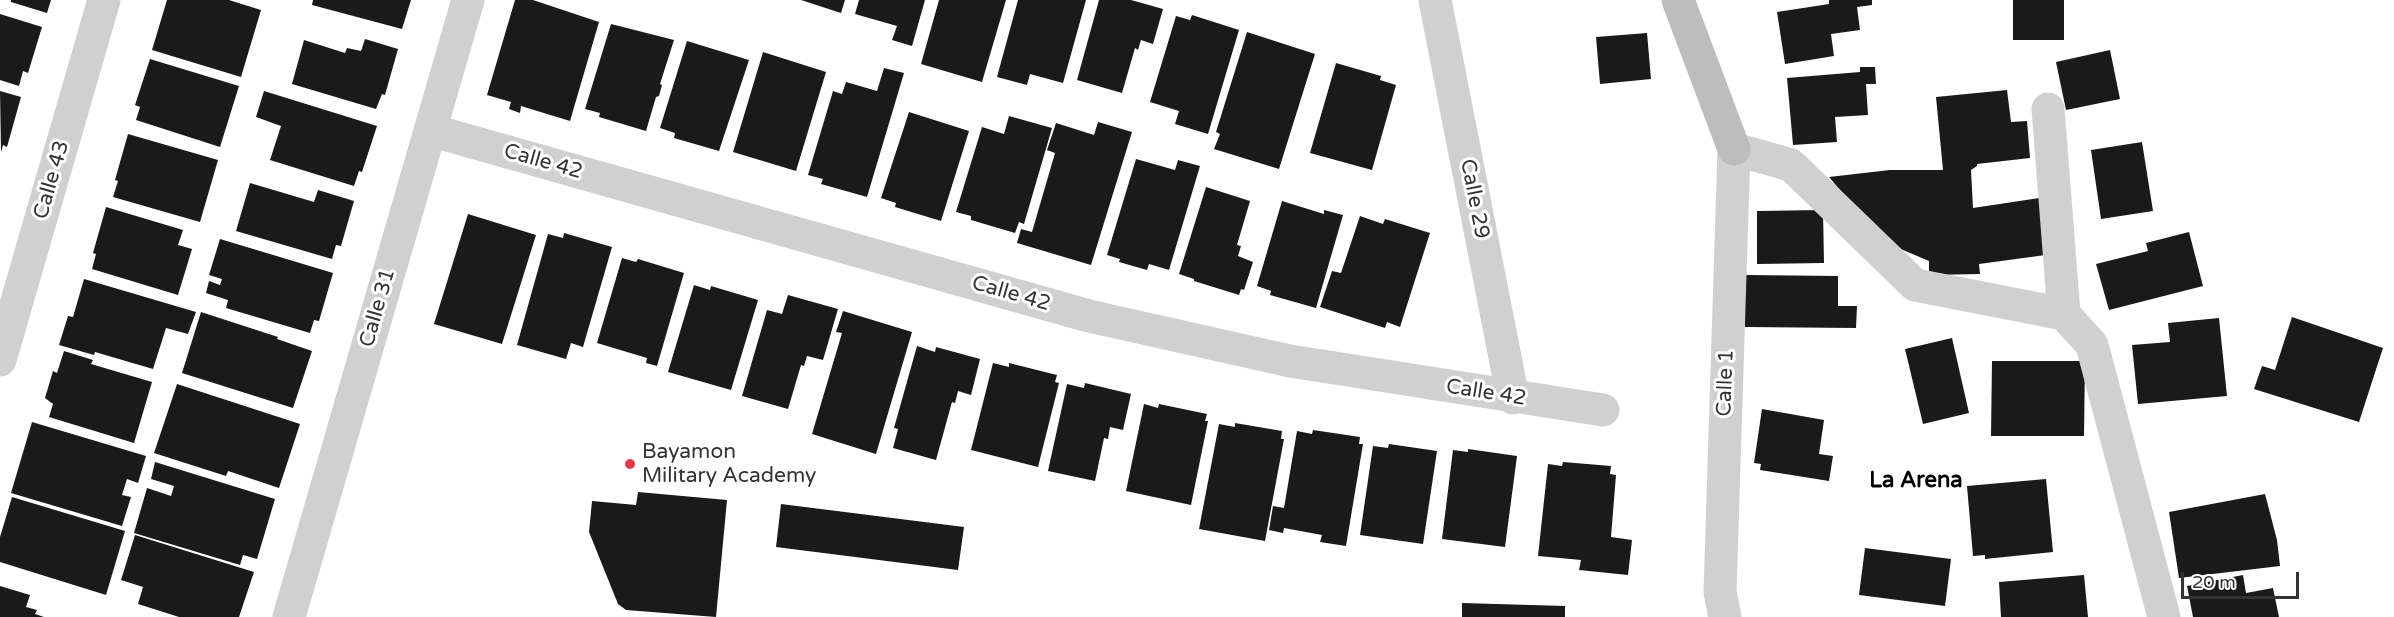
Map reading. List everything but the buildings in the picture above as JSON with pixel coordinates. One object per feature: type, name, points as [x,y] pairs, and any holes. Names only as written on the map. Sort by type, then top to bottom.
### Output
[{"type":"street","name":"Calle 43","points":[[0,360],[104,0]]},
{"type":"street","name":"Calle 31","points":[[289,617],[468,0]]},
{"type":"street","name":"Calle 29","points":[[1435,0],[1514,398]]},
{"type":"street","points":[[1678,0],[1734,149],[1791,165],[1915,285],[2064,314],[2092,345],[2164,617]]},
{"type":"street","points":[[2048,109],[2064,314]]},
{"type":"street","name":"Calle 42","points":[[430,130],[1089,316],[1290,361],[1514,398],[1603,410]]},
{"type":"street","name":"Calle 1","points":[[1725,617],[1720,592],[1734,149]]},
{"type":"place","name":"Bayamon Military Academy","points":[[630,464]]},
{"type":"district","name":"La Arena","points":[[1916,481]]}]
